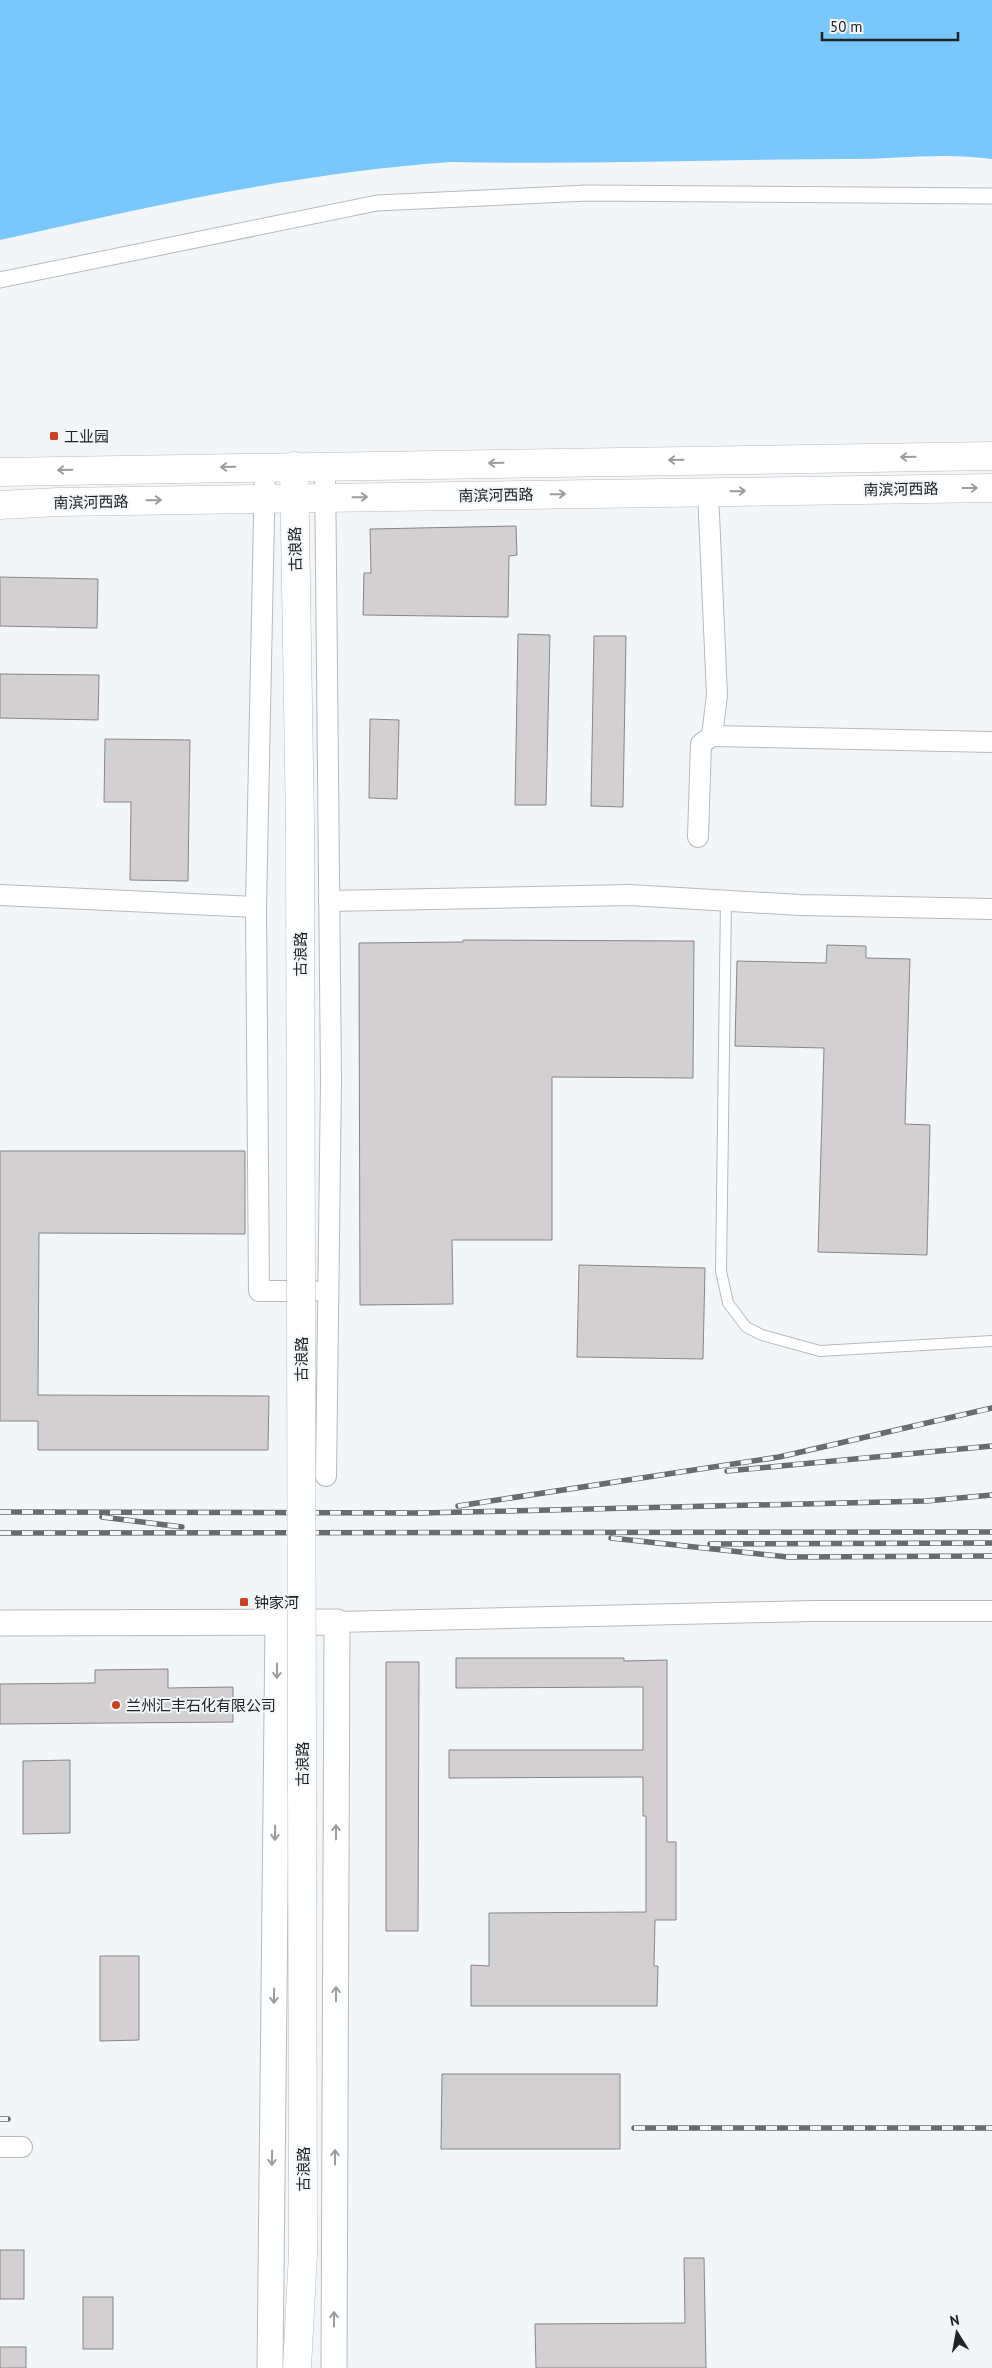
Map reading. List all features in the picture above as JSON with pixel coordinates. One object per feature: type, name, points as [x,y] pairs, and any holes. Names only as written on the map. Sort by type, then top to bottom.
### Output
[{"type":"main road","points":[[0,472],[992,456]]},
{"type":"main road","name":"古浪路","points":[[294,466],[300,824],[304,2253],[308,2368]]},
{"type":"main road","name":"南滨河西路","points":[[0,505],[264,498],[992,488]]},
{"type":"main road","name":"古浪路","points":[[297,2368],[304,2253]]},
{"type":"street","points":[[0,280],[377,202],[587,193],[992,196]]},
{"type":"street","points":[[326,466],[331,1080],[326,1476]]},
{"type":"street","points":[[265,467],[256,907],[259,1291],[329,1291]]},
{"type":"street","points":[[708,492],[717,695],[712,736]]},
{"type":"street","points":[[698,837],[701,744],[712,736],[992,742]]},
{"type":"street","points":[[0,895],[256,907]]},
{"type":"street","points":[[329,901],[629,895],[726,901],[992,910]]},
{"type":"street","points":[[0,1623],[337,1622],[811,1611],[992,1611]]},
{"type":"street","name":"古浪路","points":[[270,2368],[278,1622]]},
{"type":"street","points":[[334,2368],[337,1622]]},
{"type":"street","points":[[0,2147],[22,2147]]},
{"type":"lane","points":[[726,901],[721,1271],[728,1303],[746,1327],[762,1336],[820,1350],[992,1341]]},
{"type":"water","points":[[0,0],[992,0],[992,159],[938,156],[867,159],[452,162],[396,167],[282,182],[168,203],[0,240]]},
{"type":"building","points":[[516,526],[517,555],[509,556],[508,617],[363,615],[364,573],[371,573],[370,529]]},
{"type":"building","points":[[0,577],[98,579],[97,628],[0,626]]},
{"type":"building","points":[[518,634],[550,635],[546,805],[515,805]]},
{"type":"building","points":[[594,636],[626,636],[623,807],[591,806]]},
{"type":"building","points":[[0,674],[99,675],[98,720],[0,718]]},
{"type":"building","points":[[370,719],[399,720],[397,799],[369,798]]},
{"type":"building","points":[[105,739],[190,740],[188,881],[130,880],[131,802],[104,802]]},
{"type":"building","points":[[463,940],[694,941],[693,1078],[552,1077],[552,1240],[452,1240],[453,1304],[360,1305],[359,943],[463,942]]},
{"type":"building","points":[[827,945],[866,946],[866,958],[910,959],[905,1124],[930,1125],[927,1255],[818,1252],[824,1048],[735,1046],[737,961],[826,963]]},
{"type":"building","points":[[0,1151],[245,1151],[245,1234],[39,1233],[38,1395],[269,1396],[268,1450],[38,1450],[38,1421],[0,1421]]},
{"type":"building","points":[[579,1265],[705,1268],[703,1359],[577,1357]]},
{"type":"building","points":[[456,1658],[624,1658],[624,1661],[667,1660],[667,1842],[676,1842],[676,1920],[655,1920],[654,1966],[658,1966],[657,2006],[471,2006],[471,1965],[489,1966],[489,1913],[646,1912],[646,1816],[643,1816],[643,1777],[449,1778],[449,1750],[643,1750],[643,1687],[456,1688]]},
{"type":"building","points":[[386,1662],[419,1662],[418,1931],[386,1931]]},
{"type":"building","name":"兰州汇丰石化有限公司","points":[[168,1669],[168,1688],[233,1687],[233,1722],[0,1724],[0,1684],[95,1683],[95,1670]]},
{"type":"building","points":[[70,1760],[70,1833],[23,1834],[23,1761]]},
{"type":"building","points":[[100,1956],[139,1956],[139,2040],[100,2041]]},
{"type":"building","points":[[442,2074],[620,2074],[620,2149],[441,2149]]},
{"type":"building","points":[[0,2250],[24,2250],[24,2299],[0,2299]]},
{"type":"building","points":[[684,2258],[704,2258],[706,2368],[536,2368],[535,2324],[685,2323]]},
{"type":"building","points":[[83,2297],[113,2297],[113,2349],[83,2349]]},
{"type":"building","points":[[0,2347],[26,2347],[26,2368],[0,2368]]},
{"type":"railway","points":[[458,1506],[779,1457],[992,1408]]},
{"type":"railway","points":[[727,1471],[992,1446]]},
{"type":"railway","points":[[0,1512],[421,1513],[926,1501],[992,1495]]},
{"type":"railway","points":[[102,1517],[182,1527]]},
{"type":"railway","points":[[0,1533],[992,1532]]},
{"type":"railway","points":[[611,1538],[788,1557],[992,1556]]},
{"type":"railway","points":[[710,1544],[992,1543]]},
{"type":"railway","points":[[0,2119],[8,2119]]},
{"type":"railway","points":[[634,2128],[992,2128]]},
{"type":"place","name":"工业园","points":[[54,436]]},
{"type":"place","name":"钟家河","points":[[244,1602]]},
{"type":"place","name":"兰州汇丰石化有限公司","points":[[116,1705]]}]
